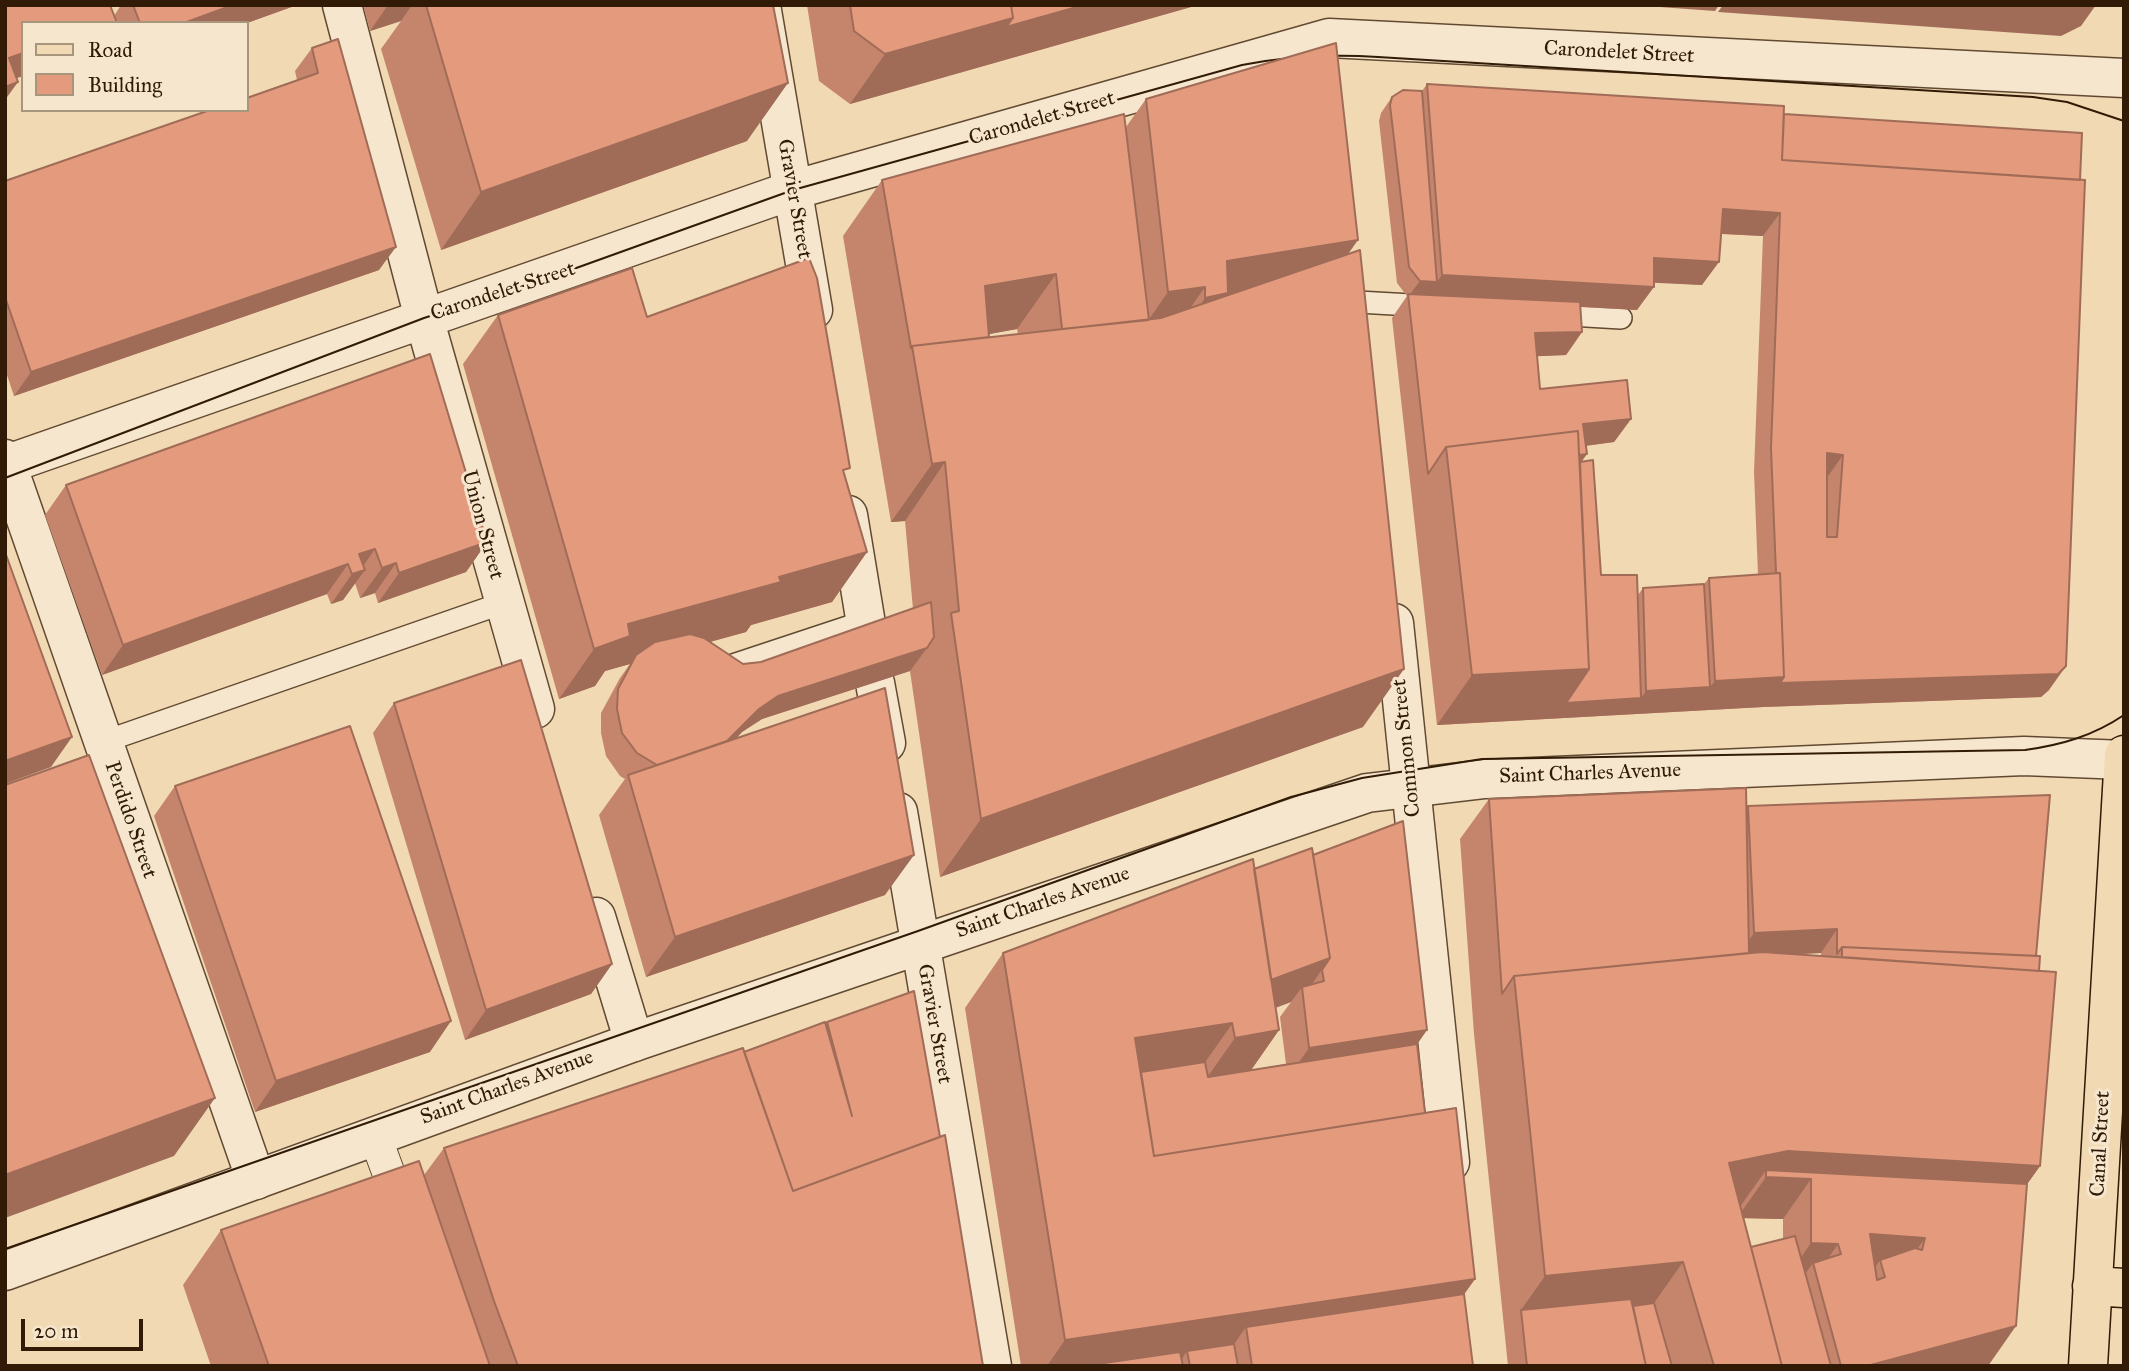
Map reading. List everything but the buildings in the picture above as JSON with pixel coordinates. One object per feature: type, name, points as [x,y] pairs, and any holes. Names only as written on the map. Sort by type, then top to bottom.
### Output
[{"type":"main road","name":"Canal Street","points":[[2088,1366],[2108,1287],[2124,758]]},
{"type":"street","name":"Union Street","points":[[342,5],[424,318],[493,517],[546,748]]},
{"type":"street","name":"Gravier Street","points":[[761,5],[818,342]]},
{"type":"street","name":"Carondelet Street","points":[[6,463],[424,318],[556,282],[793,190],[1329,37],[2124,78]]},
{"type":"street","points":[[1353,261],[1363,343]]},
{"type":"street","name":"Perdido Street","points":[[6,463],[256,1180]]},
{"type":"street","name":"Gravier Street","points":[[842,480],[845,565],[868,656],[992,1366]]},
{"type":"street","name":"Common Street","points":[[1390,589],[1454,1201]]},
{"type":"street","name":"Saint Charles Avenue","points":[[5,1271],[634,1042],[1367,793],[1485,779],[2024,756],[2124,758]]},
{"type":"street","points":[[585,879],[634,1042]]},
{"type":"street","points":[[375,1136],[412,1238]]},
{"type":"lane","points":[[1358,302],[1455,308]]},
{"type":"lane","points":[[1524,312],[1621,318]]},
{"type":"lane","points":[[103,742],[510,592]]},
{"type":"lane","points":[[714,694],[702,675],[868,656]]},
{"type":"tram line","points":[[5,478],[424,318],[554,276],[793,190],[1259,62],[1310,56],[1361,56],[2033,97],[2067,102],[2124,121]]},
{"type":"tram line","points":[[5,1249],[918,931],[1291,797],[1362,778],[1482,759],[2025,750],[2076,738],[2101,729],[2124,715]]}]
